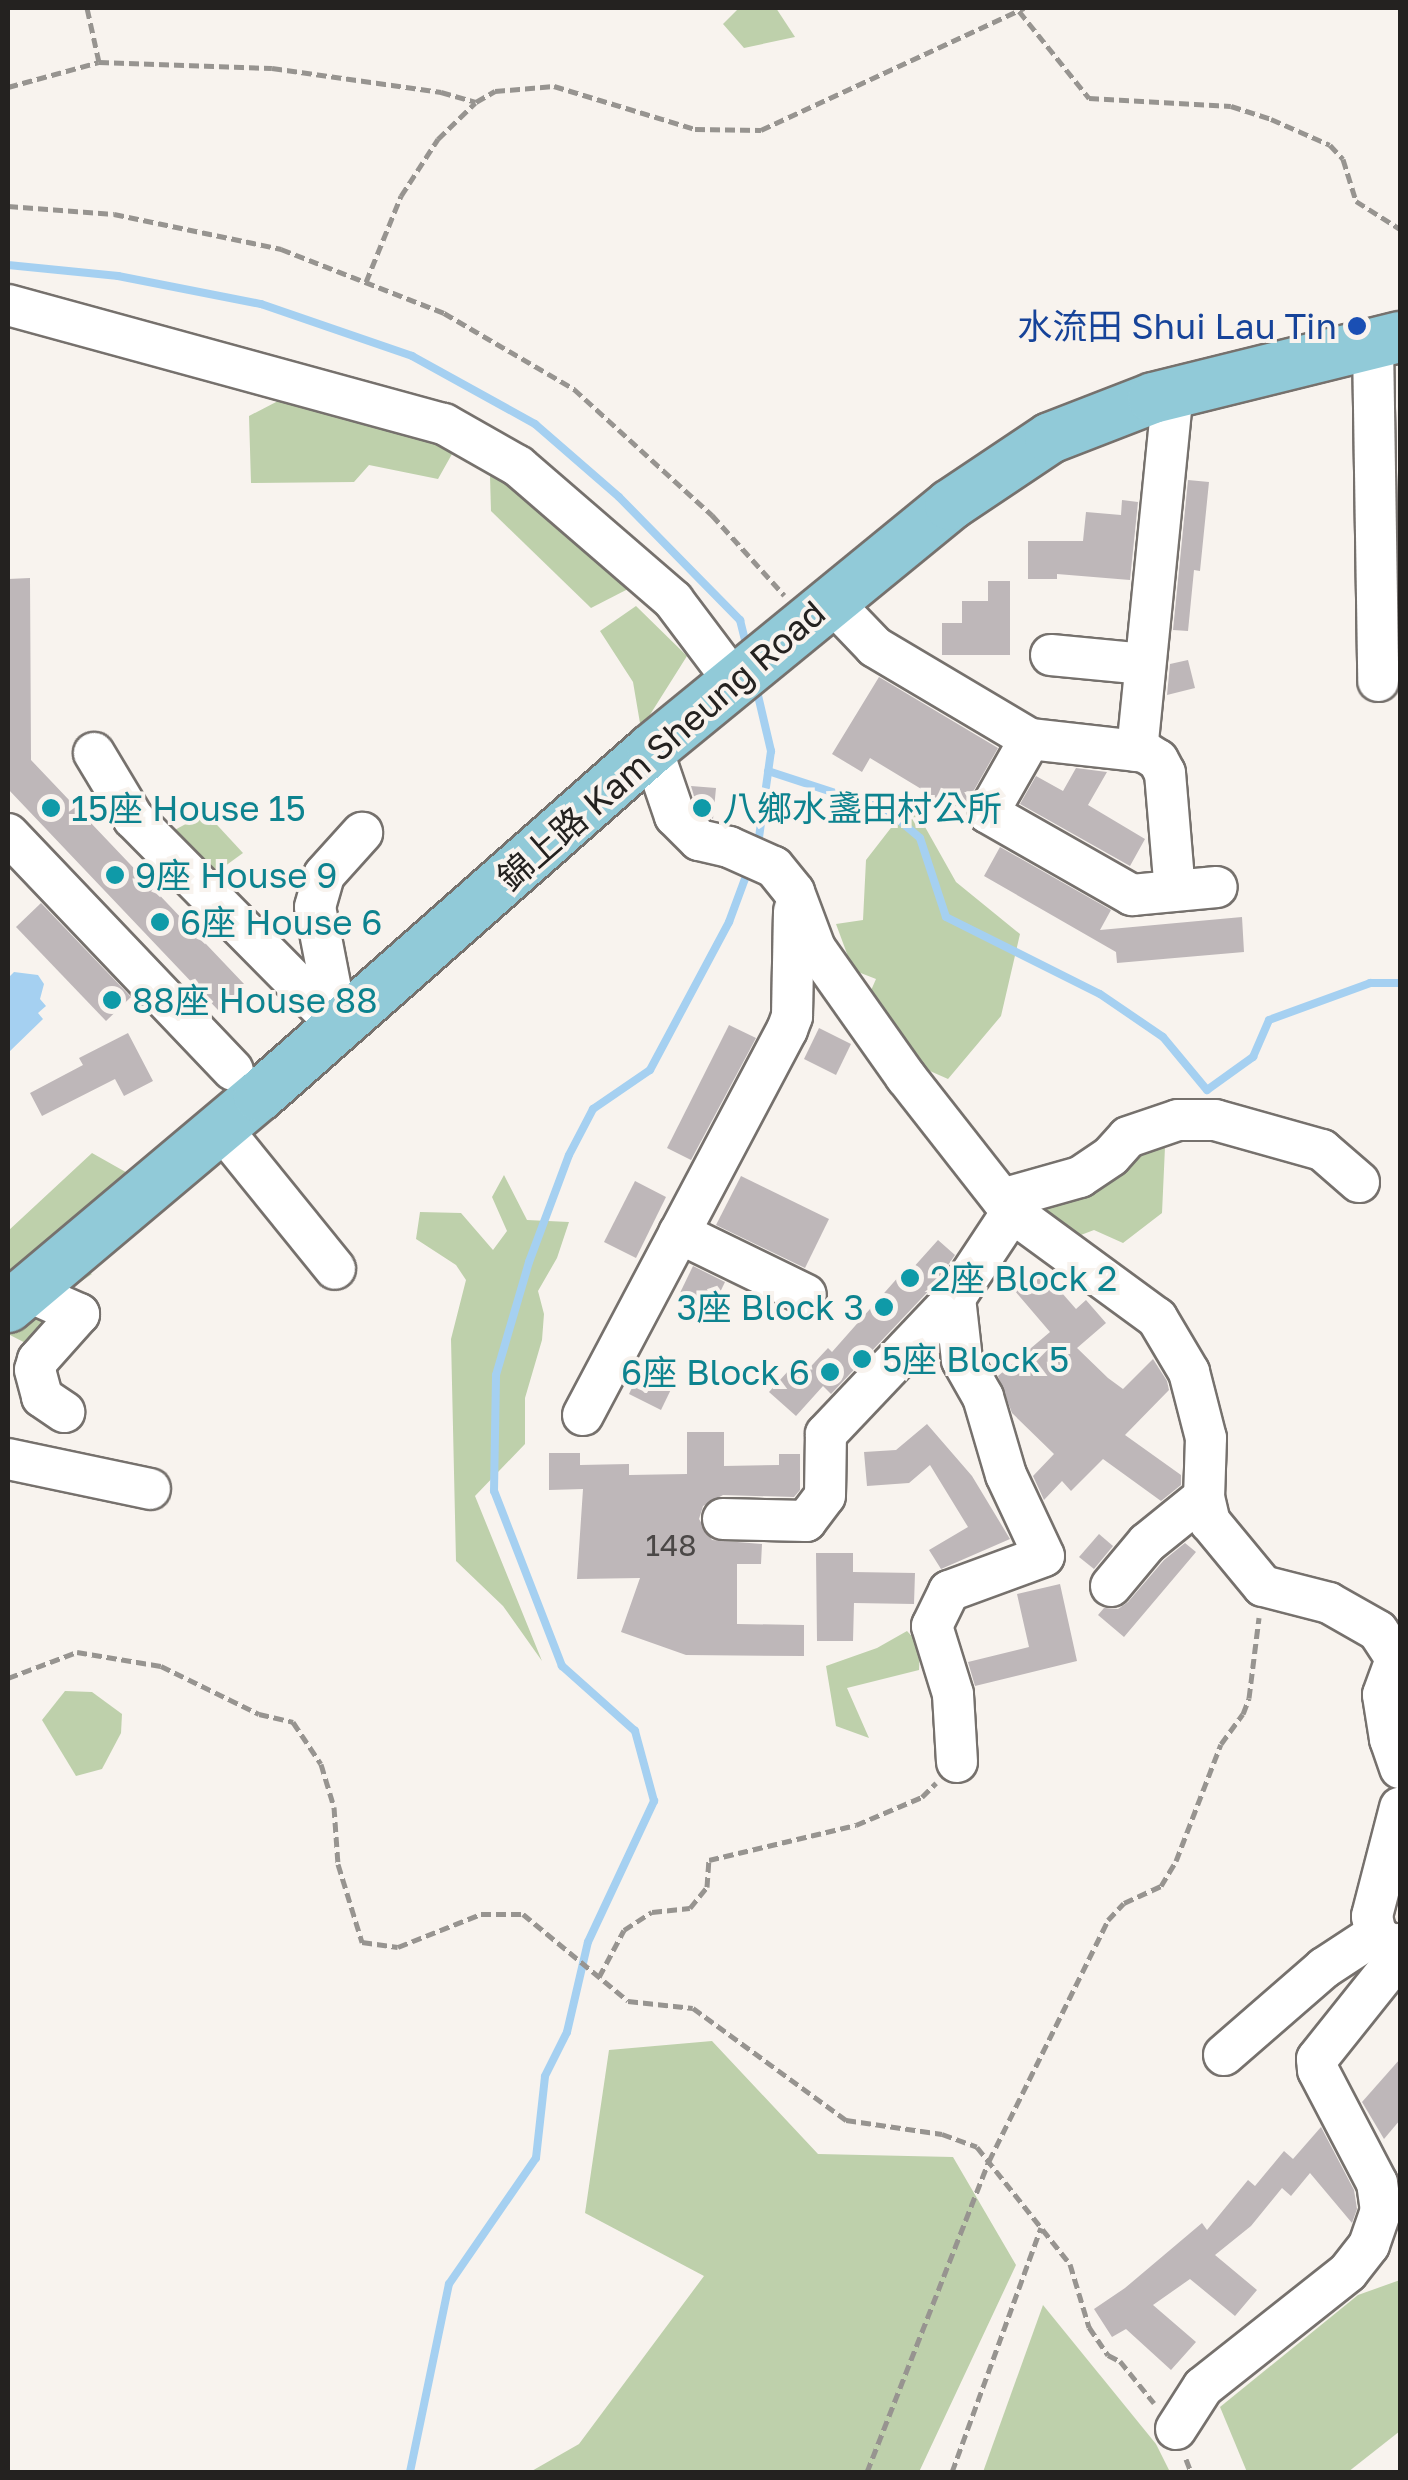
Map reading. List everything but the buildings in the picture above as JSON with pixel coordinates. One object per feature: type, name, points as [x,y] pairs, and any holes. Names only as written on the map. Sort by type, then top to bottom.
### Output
[{"type":"main road","name":"錦上路 Kam Sheung Road","points":[[17,1299],[338,1026],[652,749],[950,505],[1050,438],[1173,393],[1387,340]]},
{"type":"street","points":[[8,305],[444,424],[518,466],[673,600],[738,678]]},
{"type":"street","points":[[1378,681],[1387,340]]},
{"type":"street","points":[[1137,751],[1173,393]]},
{"type":"street","points":[[818,610],[1030,739],[1137,751],[1158,760],[1165,773],[1175,891]]},
{"type":"street","points":[[1051,654],[1146,664]]},
{"type":"street","points":[[1030,739],[988,813],[1132,895],[1218,887]]},
{"type":"street","points":[[652,749],[674,816],[699,840],[730,847],[784,880],[815,948],[906,1077],[1007,1206],[1157,1318],[1189,1372],[1206,1438],[1204,1497],[1210,1522],[1263,1586],[1329,1603],[1378,1631],[1398,1659],[1383,1695],[1390,1739],[1400,1768]]},
{"type":"street","points":[[94,753],[133,818],[338,1026]]},
{"type":"street","points":[[338,1026],[314,907],[324,875],[362,833]]},
{"type":"street","points":[[8,834],[233,1070]]},
{"type":"street","points":[[583,1415],[787,1030],[792,1016],[784,880]]},
{"type":"street","points":[[723,1519],[806,1521],[825,1496],[826,1434],[955,1298],[1007,1206],[1080,1177],[1112,1156],[1128,1137],[1178,1120],[1215,1120],[1322,1150],[1360,1182]]},
{"type":"street","points":[[220,1128],[335,1269]]},
{"type":"street","points":[[679,1233],[806,1295]]},
{"type":"street","points":[[955,1298],[962,1360],[984,1397],[1006,1475],[1044,1556],[949,1591],[932,1626],[953,1694],[957,1762]]},
{"type":"street","points":[[17,1299],[80,1314],[38,1360],[35,1370],[42,1397],[64,1412]]},
{"type":"street","points":[[8,1459],[150,1489]]},
{"type":"street","points":[[1112,1586],[1148,1543],[1204,1497]]},
{"type":"street","points":[[1392,1944],[1372,1916],[1400,1808]]},
{"type":"street","points":[[1224,2054],[1324,1968],[1392,1944]]},
{"type":"street","points":[[1176,2429],[1203,2387],[1348,2272],[1369,2245],[1382,2211],[1377,2183],[1318,2070],[1317,2060],[1392,1944]]},
{"type":"path","points":[[87,8],[99,62]]},
{"type":"path","points":[[366,282],[401,196],[438,139],[476,102],[495,91],[554,86],[695,129],[760,130],[1022,9],[1089,98],[1230,106],[1330,144],[1344,158],[1356,201],[1400,229]]},
{"type":"path","points":[[8,86],[99,62],[272,68],[442,92],[476,102]]},
{"type":"path","points":[[8,206],[114,214],[281,249],[444,312],[574,389],[818,610]]},
{"type":"path","points":[[867,2472],[989,2161],[1108,1920],[1124,1903],[1160,1886],[1176,1862],[1221,1744],[1243,1714],[1249,1698],[1263,1586]]},
{"type":"path","points":[[8,1678],[77,1652],[161,1666],[260,1714],[292,1722],[321,1764],[334,1807],[338,1864],[362,1942],[398,1947],[481,1914],[523,1914],[628,2001],[694,2008],[846,2120],[942,2134],[977,2146],[1070,2264],[1089,2326],[1108,2355],[1120,2361],[1176,2429],[1191,2472]]},
{"type":"path","points":[[598,1977],[624,1930],[652,1912],[690,1908],[707,1887],[708,1860],[856,1825],[922,1797],[957,1762]]},
{"type":"path","points":[[952,2472],[1041,2228]]},
{"type":"green space","points":[[739,8],[776,8],[795,37],[744,48],[723,24]]},
{"type":"green space","points":[[326,376],[424,402],[452,454],[438,479],[369,465],[354,482],[251,483],[249,416]]},
{"type":"green space","points":[[490,476],[515,483],[628,589],[591,608],[491,511]]},
{"type":"green space","points":[[636,606],[687,656],[641,729],[633,682],[600,631]]},
{"type":"green space","points":[[911,802],[956,882],[1020,934],[1001,1016],[948,1079],[851,1036],[876,979],[853,970],[836,924],[863,920],[866,860]]},
{"type":"green space","points":[[206,813],[243,853],[199,885],[171,832]]},
{"type":"green space","points":[[1165,1147],[1162,1213],[1123,1243],[1094,1230],[1044,1249],[1032,1207],[1131,1151]]},
{"type":"green space","points":[[92,1153],[138,1179],[49,1250],[92,1274],[66,1292],[43,1352],[8,1334],[8,1231]]},
{"type":"green space","points":[[504,1175],[527,1220],[569,1222],[557,1258],[538,1291],[544,1314],[542,1340],[525,1398],[525,1444],[475,1496],[542,1661],[503,1606],[456,1561],[451,1339],[466,1280],[456,1265],[416,1239],[420,1212],[461,1213],[493,1250],[507,1231],[492,1197]]},
{"type":"green space","points":[[907,1631],[920,1645],[919,1670],[847,1688],[869,1738],[836,1726],[826,1666],[877,1648]]},
{"type":"green space","points":[[65,1691],[92,1692],[122,1714],[121,1733],[102,1769],[76,1776],[42,1720]]},
{"type":"green space","points":[[712,2041],[818,2154],[953,2157],[1016,2265],[919,2472],[530,2472],[579,2444],[704,2276],[585,2213],[609,2050]]},
{"type":"green space","points":[[1400,2280],[1400,2431],[1348,2472],[1247,2472],[1220,2407],[1358,2295]]},
{"type":"green space","points":[[1043,2305],[1156,2444],[1170,2472],[983,2472]]},
{"type":"water","points":[[14,972],[38,975],[44,984],[40,999],[46,1006],[38,1013],[43,1019],[8,1053],[8,978]]},
{"type":"waterway","points":[[8,265],[118,276],[261,304],[412,356],[535,424],[619,497],[740,620],[747,649]]},
{"type":"waterway","points":[[756,687],[771,751],[758,845]]},
{"type":"waterway","points":[[768,771],[887,810],[920,838],[946,917],[1100,994],[1163,1037],[1207,1090],[1253,1057],[1269,1020],[1370,983],[1400,983]]},
{"type":"waterway","points":[[410,2472],[449,2284],[536,2158],[545,2076],[567,2032],[588,1942],[654,1801],[635,1731],[562,1666],[494,1491],[496,1375],[529,1262],[569,1155],[593,1109],[650,1070],[729,922],[749,868]]},
{"type":"place","name":"水流田 Shui Lau Tin","points":[[1357,326]]},
{"type":"place","name":"15座 House 15","points":[[51,808]]},
{"type":"place","name":"八鄉水盞田村公所","points":[[702,808]]},
{"type":"place","name":"9座 House 9","points":[[115,875]]},
{"type":"place","name":"6座 House 6","points":[[160,922]]},
{"type":"place","name":"88座 House 88","points":[[112,1000]]},
{"type":"place","name":"2座 Block 2","points":[[910,1278]]},
{"type":"place","name":"3座 Block 3","points":[[884,1307]]},
{"type":"place","name":"5座 Block 5","points":[[862,1359]]},
{"type":"place","name":"6座 Block 6","points":[[830,1372]]}]
